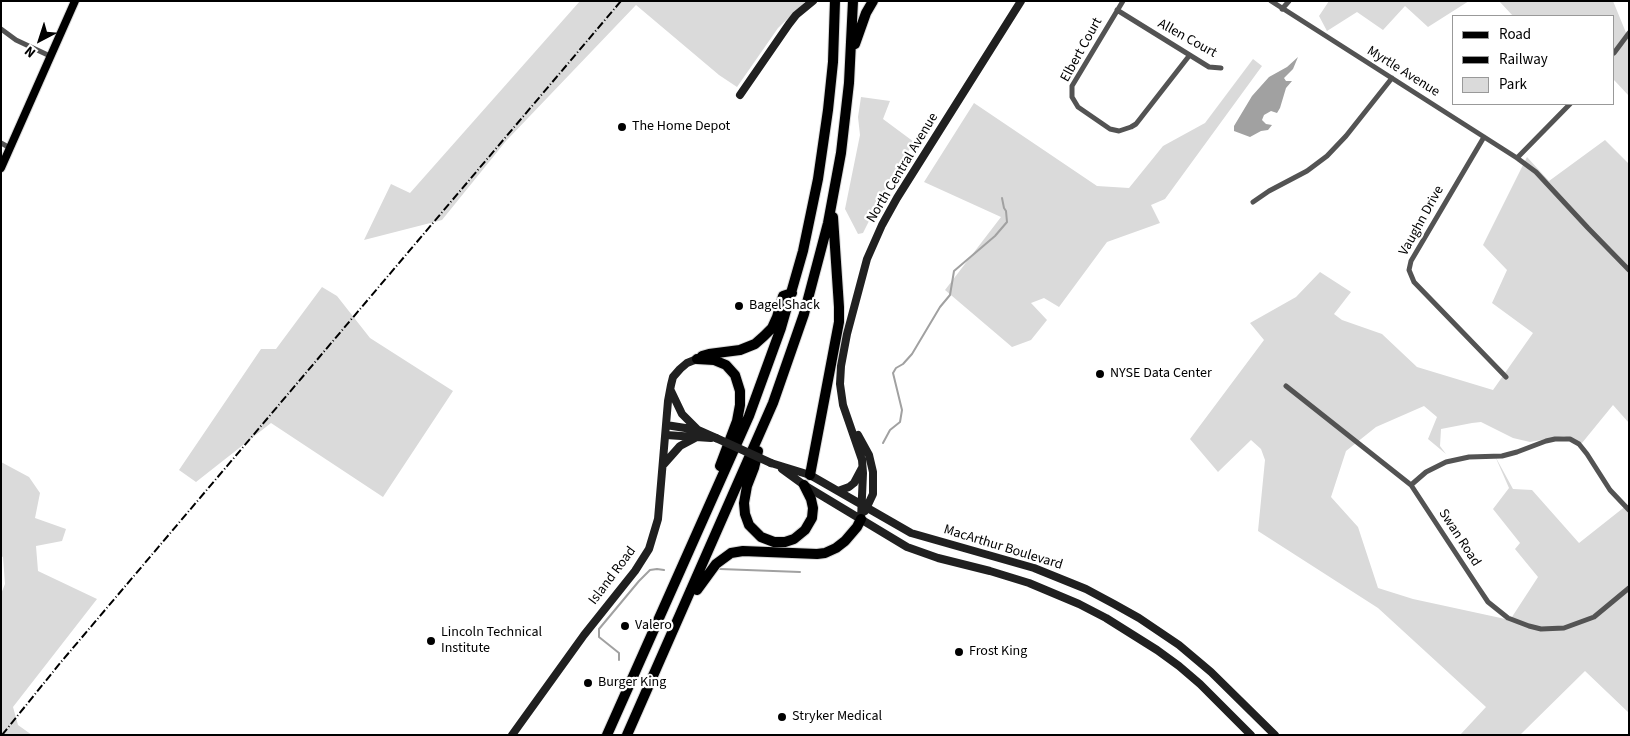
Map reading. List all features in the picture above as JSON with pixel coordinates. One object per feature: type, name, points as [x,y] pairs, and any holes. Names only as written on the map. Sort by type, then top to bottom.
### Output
[{"type":"highway","points":[[607,735],[763,379],[792,293],[809,226],[822,156],[832,70],[835,1]]},
{"type":"highway","points":[[627,735],[764,425],[784,374],[804,314],[817,269],[832,200],[844,130],[851,59],[853,1]]},
{"type":"highway","points":[[851,59],[859,30],[873,1]]},
{"type":"highway","points":[[764,425],[754,468],[744,498],[745,514],[753,530],[761,537],[774,542],[790,541],[802,534],[810,522],[812,513],[811,499],[807,480],[839,322],[832,200]]},
{"type":"highway","points":[[697,358],[709,354],[740,350],[755,344],[772,328],[784,296],[792,293]]},
{"type":"highway","points":[[697,358],[714,360],[726,365],[735,375],[740,391],[738,421],[722,458],[706,512]]},
{"type":"highway","points":[[684,607],[716,564],[731,554],[743,551],[825,553],[845,541],[855,531],[861,519]]},
{"type":"main road","points":[[1,168],[75,1]]},
{"type":"main road","points":[[740,95],[788,24],[813,1]]},
{"type":"main road","name":"North Central Avenue","points":[[861,519],[864,506],[863,466],[860,451],[842,405],[840,394],[841,366],[853,310],[868,259],[874,242],[897,198],[1021,1]]},
{"type":"main road","name":"Island Road","points":[[512,735],[584,635],[644,557],[653,539],[663,466],[670,389],[673,377],[677,372],[697,358]]},
{"type":"main road","points":[[663,466],[680,446],[697,433],[674,401],[670,389]]},
{"type":"main road","name":"North Central Avenue","points":[[849,421],[866,449],[872,467],[873,494],[864,506]]},
{"type":"main road","name":"MacArthur Boulevard","points":[[666,425],[716,438],[807,480],[838,491],[904,530],[918,536],[1025,565],[1060,577],[1086,589],[1139,618],[1179,645],[1211,672],[1275,735]]},
{"type":"main road","name":"MacArthur Boulevard","points":[[666,435],[697,433]]},
{"type":"main road","points":[[838,491],[848,488],[854,483],[863,466]]},
{"type":"main road","name":"MacArthur Boulevard","points":[[807,480],[861,519],[900,543],[917,551],[1028,583],[1079,604],[1130,632],[1157,650],[1200,684],[1253,735]]},
{"type":"main road","points":[[1200,684],[1205,684],[1234,711],[1242,703]]},
{"type":"street","name":"Elbert Court","points":[[1123,1],[1074,82],[1071,91],[1074,103],[1078,107],[1110,129],[1125,130],[1136,124],[1190,56]]},
{"type":"street","name":"Myrtle Avenue","points":[[1271,1],[1536,172],[1629,270]]},
{"type":"street","points":[[1282,8],[1289,1]]},
{"type":"street","name":"Allen Court","points":[[1117,10],[1209,67],[1221,68]]},
{"type":"street","points":[[1,29],[16,40],[50,56]]},
{"type":"street","points":[[1615,52],[1629,33]]},
{"type":"street","points":[[1253,202],[1269,191],[1308,171],[1328,156],[1392,78]]},
{"type":"street","points":[[1517,158],[1569,105]]},
{"type":"street","name":"Vaughn Drive","points":[[1484,137],[1410,261],[1409,270],[1414,282],[1506,377]]},
{"type":"street","points":[[1,143],[10,148]]},
{"type":"street","name":"Swan Road","points":[[1286,386],[1411,485],[1488,602],[1517,622],[1541,629],[1568,626],[1594,617],[1629,588]]},
{"type":"street","points":[[1411,485],[1426,472],[1446,462],[1468,457],[1502,456],[1554,439],[1570,439],[1579,444],[1610,490],[1629,510]]},
{"type":"green space","points":[[580,1],[806,1],[778,28],[737,87],[719,75],[636,5],[506,141],[442,220],[364,240],[391,184],[410,193]]},
{"type":"green space","points":[[1329,1],[1469,1],[1428,27],[1405,6],[1383,30],[1357,12],[1327,31],[1319,16]]},
{"type":"green space","points":[[1499,1],[1613,1],[1629,40],[1629,96],[1615,81],[1615,15],[1512,15]]},
{"type":"green space","points":[[1253,59],[1262,66],[1165,199],[1151,205],[1160,223],[1107,242],[1059,307],[1044,298],[1031,303],[1047,320],[1031,340],[1012,347],[945,290],[1001,217],[924,182],[974,103],[1097,186],[1129,188],[1163,146],[1205,123]]},
{"type":"green space","points":[[861,97],[890,101],[883,119],[914,142],[883,193],[863,233],[858,234],[845,209],[860,135],[858,117]]},
{"type":"green space","points":[[1605,140],[1629,164],[1629,423],[1613,405],[1582,443],[1564,436],[1530,442],[1513,438],[1481,422],[1472,423],[1441,429],[1440,446],[1446,454],[1428,439],[1437,417],[1424,406],[1376,427],[1346,451],[1331,497],[1358,527],[1378,588],[1413,599],[1510,620],[1538,577],[1515,549],[1520,543],[1493,509],[1509,488],[1495,456],[1513,489],[1532,490],[1579,543],[1627,505],[1629,507],[1629,713],[1585,671],[1520,735],[1460,735],[1486,707],[1378,608],[1258,531],[1265,460],[1261,449],[1251,440],[1218,472],[1190,439],[1264,340],[1250,323],[1296,297],[1320,272],[1351,292],[1334,314],[1342,320],[1382,334],[1417,367],[1493,390],[1533,333],[1492,303],[1507,270],[1483,245],[1527,157],[1549,181]]},
{"type":"green space","points":[[322,287],[337,296],[370,338],[453,391],[383,497],[271,423],[196,482],[179,470],[261,349],[276,349]]},
{"type":"green space","points":[[1,462],[29,477],[40,493],[35,518],[66,529],[62,541],[36,546],[38,571],[97,599],[13,707],[18,725],[32,735],[1,735],[1,594],[5,584],[3,557],[1,556]]},
{"type":"shaded area","points":[[1298,57],[1293,69],[1284,78],[1286,81],[1292,81],[1286,88],[1280,108],[1277,113],[1271,111],[1264,115],[1262,120],[1266,124],[1272,125],[1268,130],[1261,131],[1250,137],[1234,131],[1234,126],[1252,96],[1269,77],[1287,67]]},
{"type":"waterway","points":[[883,443],[890,430],[900,422],[902,410],[893,373],[912,354],[940,307],[950,295],[954,271],[995,236],[1007,222],[1002,198]]},
{"type":"waterway","points":[[720,569],[800,572]]},
{"type":"waterway","points":[[619,660],[619,653],[599,637],[599,629],[650,570],[664,570]]},
{"type":"railway","points":[[2,735],[61,662],[621,1]]},
{"type":"place","name":"The Home Depot","points":[[622,127]]},
{"type":"place","name":"Bagel Shack","points":[[739,306]]},
{"type":"place","name":"NYSE Data Center","points":[[1100,374]]},
{"type":"place","name":"Valero","points":[[625,626]]},
{"type":"place","name":"Lincoln Technical Institute","points":[[431,641]]},
{"type":"place","name":"Frost King","points":[[959,652]]},
{"type":"place","name":"Burger King","points":[[588,683]]},
{"type":"place","name":"Stryker Medical","points":[[782,717]]}]
